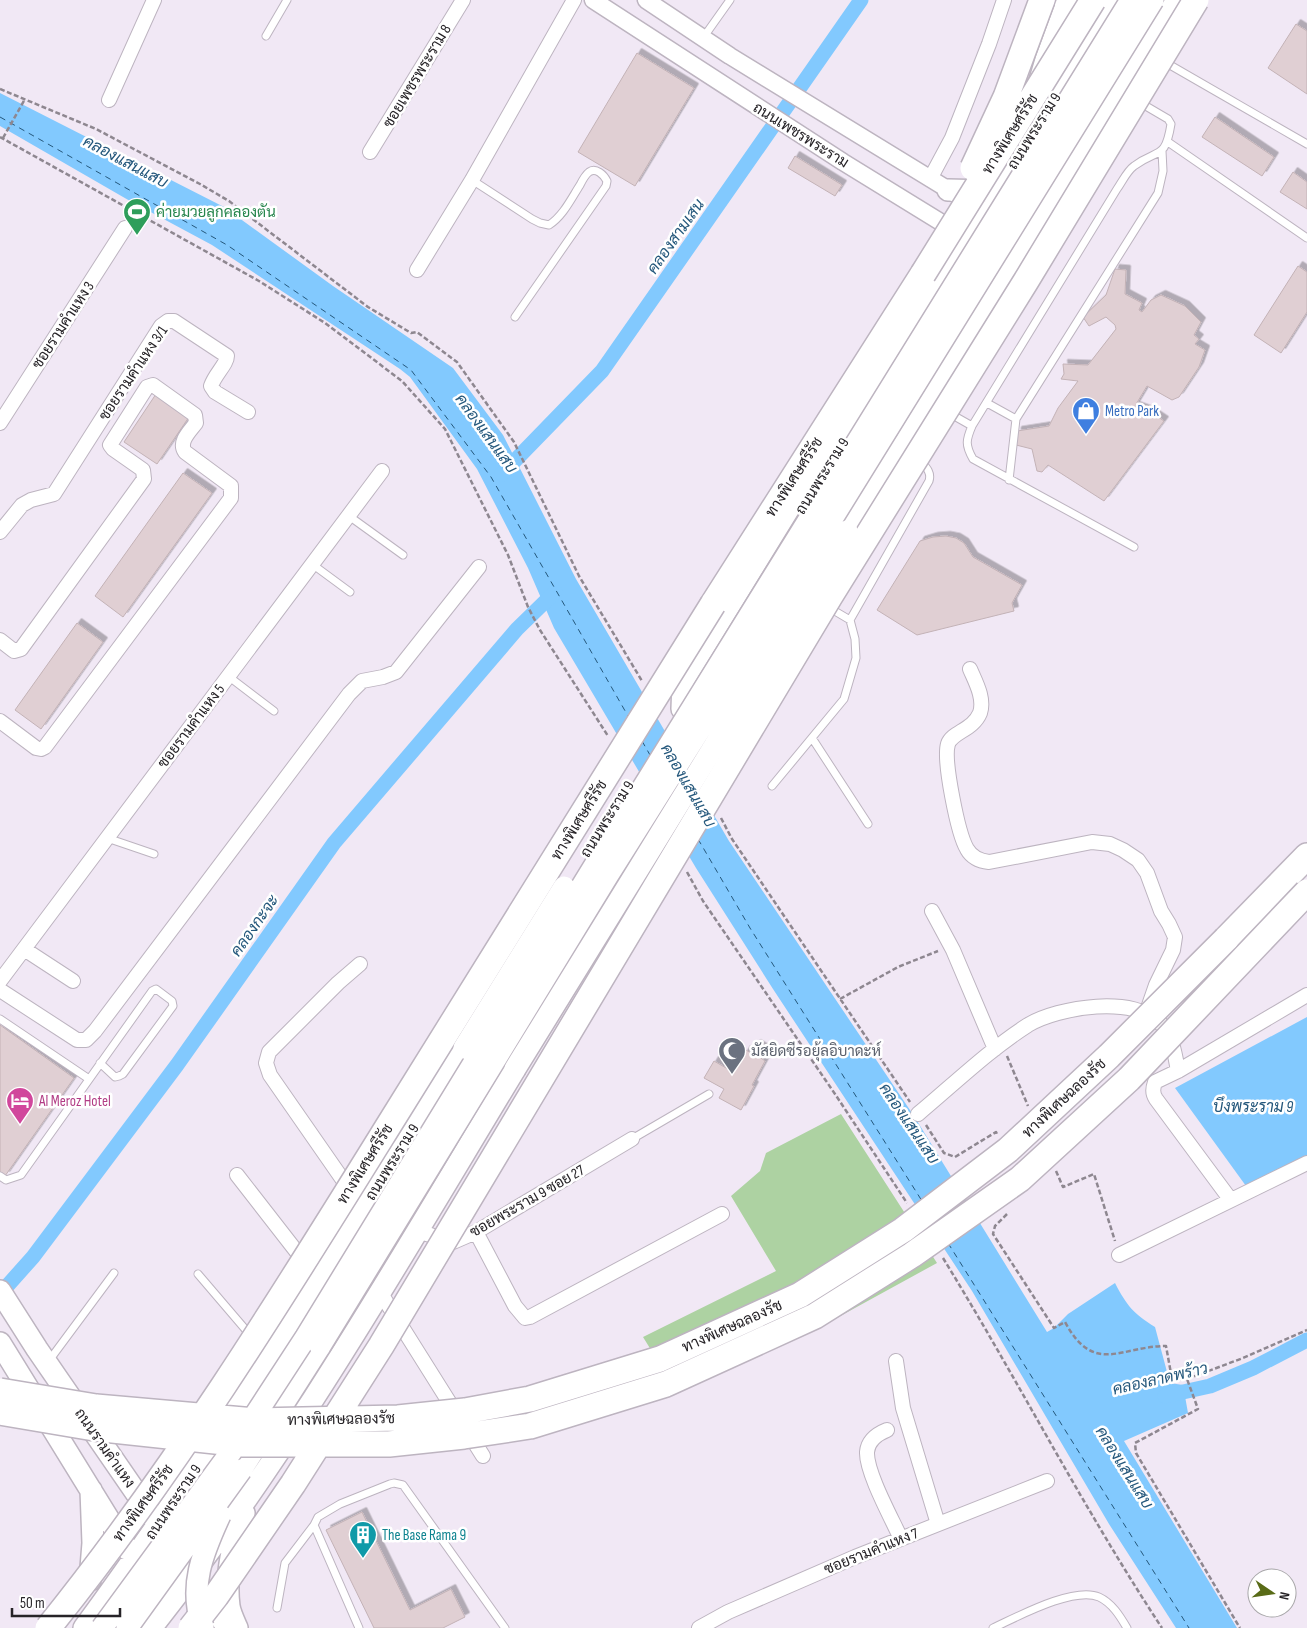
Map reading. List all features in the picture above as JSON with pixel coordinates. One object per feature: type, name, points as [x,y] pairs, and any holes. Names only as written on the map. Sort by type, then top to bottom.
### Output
[{"type":"highway","points":[[923,274],[1006,97],[1042,0]]},
{"type":"highway","points":[[1020,155],[1048,60],[1070,0]]},
{"type":"highway","name":"ทางพิเศษศรีรัช","points":[[48,1628],[133,1518],[238,1365],[1093,0]]},
{"type":"highway","points":[[191,1628],[216,1596],[293,1484],[381,1346],[830,596],[1026,282],[1196,0]]},
{"type":"highway","name":"ทางพิเศษฉลองรัช","points":[[0,1391],[96,1407],[255,1421],[398,1418],[465,1411],[530,1399],[660,1359],[800,1295],[903,1230],[1008,1150],[1109,1056],[1307,856]]},
{"type":"highway","name":"ทางพิเศษฉลองรัช","points":[[0,1412],[94,1428],[243,1444],[389,1444],[464,1436],[530,1426],[666,1384],[815,1316],[912,1255],[1020,1179],[1129,1078],[1307,892]]},
{"type":"main road","name":"ถนนพระราม 9","points":[[84,1628],[134,1560],[189,1478],[262,1350],[318,1279],[851,429],[1115,0]]},
{"type":"main road","name":"ถนนพระราม 9","points":[[102,1628],[231,1452],[306,1337],[759,599],[1131,0]]},
{"type":"main road","name":"ถนนพระราม 9","points":[[127,1628],[241,1470],[320,1346],[608,875],[796,577],[1153,0]]},
{"type":"main road","points":[[151,1628],[170,1620],[190,1575],[253,1492],[380,1292],[847,531],[892,459],[906,441],[1012,265],[1177,0]]},
{"type":"main road","points":[[948,190],[981,192],[998,190]]},
{"type":"main road","points":[[851,429],[802,487],[683,681],[682,709],[694,723],[714,733],[733,735],[747,725],[824,604],[871,523],[892,459]]},
{"type":"main road","name":"ถนนรามคำแหง","points":[[0,1291],[42,1357],[228,1628]]},
{"type":"main road","name":"ถนนรามคำแหง","points":[[0,1343],[170,1620]]},
{"type":"main road","points":[[119,1468],[139,1480],[148,1482],[189,1478]]},
{"type":"main road","points":[[203,1628],[197,1612],[197,1583],[203,1554],[241,1470]]},
{"type":"main road","points":[[76,1628],[82,1616],[91,1575],[93,1543],[91,1490]]},
{"type":"main road","points":[[237,1628],[229,1606],[230,1566],[239,1526],[253,1492]]},
{"type":"street","points":[[108,100],[154,0]]},
{"type":"street","name":"ซอยเพชรพระราม 8","points":[[370,152],[463,0]]},
{"type":"street","points":[[418,270],[472,180],[574,0]]},
{"type":"street","name":"ถนนเพชรพระราม","points":[[593,0],[843,162],[1012,265]]},
{"type":"street","points":[[930,179],[952,138],[990,44],[1004,0]]},
{"type":"street","points":[[636,28],[650,1]]},
{"type":"street","name":"ถนนเพชรพระราม","points":[[650,1],[730,56],[1030,238]]},
{"type":"street","name":"ซอยรามคำแหง 3","points":[[0,423],[125,228]]},
{"type":"street","name":"ซอยรามคำแหง 3/1","points":[[0,532],[22,505],[31,500],[54,494],[161,326],[168,322],[174,321],[228,356],[214,376],[211,386],[215,392],[248,412]]},
{"type":"street","points":[[0,640],[14,651],[21,649],[144,479],[142,470],[110,445],[147,387],[153,385],[195,415],[196,423],[182,443],[183,448],[231,486],[231,498],[45,748],[36,748],[0,721]]},
{"type":"street","name":"ซอยรามคำแหง 5","points":[[0,981],[382,471]]},
{"type":"street","points":[[0,990],[77,1040],[86,1040],[95,1031],[349,694],[362,681],[383,677],[396,672],[479,567]]},
{"type":"street","points":[[970,669],[981,699],[980,712],[966,730],[956,734],[948,744],[947,766],[959,825],[967,851],[980,861],[989,862],[1092,842],[1110,844],[1138,860],[1147,873],[1161,911],[1175,937],[1173,950],[1156,985],[1146,1014]]},
{"type":"street","points":[[932,911],[951,946],[995,1049]]},
{"type":"street","points":[[24,949],[73,982]]},
{"type":"street","points":[[360,964],[338,983],[269,1052],[266,1063],[270,1074],[362,1209]]},
{"type":"street","points":[[1230,1199],[1154,1095],[1153,1086],[1156,1082],[1307,995]]},
{"type":"street","points":[[918,1114],[995,1049],[1029,1025],[1062,1012],[1088,1007],[1114,1006],[1131,1009],[1146,1014],[1159,1022],[1167,1032],[1173,1046],[1178,1071]]},
{"type":"street","name":"ซอยพระราม 9 ซอย 27","points":[[417,1231],[453,1242],[476,1232],[632,1139]]},
{"type":"street","points":[[1119,1255],[1230,1199],[1307,1163]]},
{"type":"street","points":[[237,1175],[318,1279]]},
{"type":"street","points":[[476,1232],[515,1306],[525,1318],[722,1214]]},
{"type":"street","points":[[380,1292],[483,1456]]},
{"type":"street","points":[[896,1361],[903,1408],[938,1524]]},
{"type":"street","points":[[887,1430],[876,1434],[867,1453],[872,1473],[901,1539]]},
{"type":"street","name":"ซอยรามคำแหง 7","points":[[699,1628],[728,1612],[855,1557],[1047,1481]]},
{"type":"lane","points":[[266,36],[287,0]]},
{"type":"lane","points":[[703,38],[730,0]]},
{"type":"lane","points":[[1145,51],[1307,144]]},
{"type":"lane","points":[[1121,91],[1168,119],[1171,124],[1168,142],[1162,151],[1133,166],[1117,188],[972,426],[967,439],[968,450],[973,459],[1134,548]]},
{"type":"lane","points":[[1168,142],[1307,238]]},
{"type":"lane","points":[[1009,480],[1016,419],[1158,193],[1163,171],[1162,151]]},
{"type":"lane","points":[[472,180],[532,219],[540,223],[549,224],[565,208],[588,173],[600,172],[607,181],[606,186],[590,211],[515,317]]},
{"type":"lane","points":[[929,402],[972,426]]},
{"type":"lane","points":[[987,403],[1016,419]]},
{"type":"lane","points":[[850,620],[930,481],[931,476],[929,472],[906,441]]},
{"type":"lane","points":[[349,516],[403,556]]},
{"type":"lane","points":[[312,564],[350,592]]},
{"type":"lane","points":[[772,786],[844,698],[856,658],[855,639],[850,620],[824,604]]},
{"type":"lane","points":[[228,676],[274,711]]},
{"type":"lane","points":[[812,738],[868,824]]},
{"type":"lane","points":[[107,838],[154,854]]},
{"type":"lane","points":[[0,1176],[6,1180],[21,1175],[88,1079],[152,991],[160,990],[172,1000],[173,1006],[123,1074],[115,1077],[100,1064]]},
{"type":"lane","points":[[0,1019],[88,1079]]},
{"type":"lane","points":[[632,1139],[709,1094]]},
{"type":"lane","points":[[42,1357],[114,1273]]},
{"type":"lane","points":[[198,1274],[262,1350]]},
{"type":"lane","points":[[277,1608],[285,1563],[318,1517],[340,1504],[390,1484],[403,1485],[505,1628]]},
{"type":"lane","points":[[314,1525],[359,1628]]},
{"type":"lane","points":[[993,1628],[1064,1598],[1087,1595],[1098,1597],[1119,1613],[1127,1628]]},
{"type":"path","points":[[0,89],[96,129],[222,196],[368,307],[411,333],[417,332],[457,362],[514,442],[579,576],[642,682]]},
{"type":"path","points":[[25,99],[1,138],[260,281],[325,322],[402,381],[445,429],[508,555],[528,607],[540,630],[612,743]]},
{"type":"path","points":[[720,817],[732,839],[944,1153]]},
{"type":"path","points":[[684,868],[703,901],[911,1209]]},
{"type":"path","points":[[840,999],[898,967],[951,946]]},
{"type":"path","points":[[993,1234],[1054,1328],[1065,1322],[1073,1337],[1081,1346],[1101,1354],[1110,1355],[1166,1346],[1172,1379],[1188,1379],[1243,1358],[1307,1330]]},
{"type":"path","points":[[938,1251],[1054,1451],[1132,1582],[1162,1628]]},
{"type":"path","points":[[1188,1379],[1198,1409],[1135,1444],[1136,1453],[1240,1628]]},
{"type":"green space","points":[[841,1114],[937,1263],[813,1331],[677,1392],[643,1337],[776,1271],[731,1196],[760,1171],[766,1153]]},
{"type":"water","name":"คลองแสนแสบ","points":[[0,93],[224,207],[333,286],[453,368],[503,435],[576,579],[729,841],[914,1116],[1047,1332],[1054,1328],[1068,1314],[1115,1283],[1131,1308],[1155,1327],[1170,1383],[1183,1385],[1188,1413],[1124,1441],[1237,1628],[1176,1628],[1109,1524],[972,1291],[773,989],[696,868],[554,628],[528,568],[477,469],[410,377],[212,245],[130,201],[0,126]]},
{"type":"water","name":"บึงพระราม 9","points":[[1307,1017],[1307,1156],[1246,1186],[1175,1088]]},
{"type":"building","points":[[1296,24],[1307,31],[1307,94],[1268,68]]},
{"type":"building","points":[[637,53],[694,88],[635,186],[578,152]]},
{"type":"building","points":[[1215,117],[1274,157],[1262,176],[1202,137]]},
{"type":"building","points":[[795,156],[842,185],[835,196],[788,168]]},
{"type":"building","points":[[1293,172],[1307,182],[1307,209],[1280,192]]},
{"type":"building","points":[[1298,266],[1307,272],[1307,312],[1281,353],[1254,335]]},
{"type":"building","points":[[1115,269],[1126,270],[1125,294],[1142,303],[1139,310],[1142,312],[1151,300],[1161,295],[1185,306],[1201,322],[1194,335],[1199,339],[1195,344],[1205,350],[1199,367],[1179,397],[1172,400],[1147,386],[1135,406],[1149,411],[1164,421],[1104,501],[1048,465],[1042,472],[1037,471],[1032,449],[1016,445],[1017,431],[1049,426],[1058,408],[1078,381],[1061,379],[1064,374],[1063,364],[1088,365],[1116,329],[1115,325],[1106,317],[1089,326],[1083,317],[1106,295]]},
{"type":"building","points":[[156,394],[189,417],[157,464],[124,442]]},
{"type":"building","points":[[183,473],[212,493],[123,617],[95,596]]},
{"type":"building","points":[[946,536],[956,538],[964,543],[973,557],[1022,585],[1012,603],[1014,611],[917,635],[877,610],[920,541]]},
{"type":"building","points":[[77,623],[103,642],[41,729],[15,710]]},
{"type":"building","name":"Al Meroz Hotel","points":[[0,1025],[74,1078],[5,1176],[0,1172]]},
{"type":"building","name":"มัสยิดซีรอยุ้ลอิบาดะห์","points":[[756,1044],[766,1050],[761,1058],[765,1061],[741,1110],[719,1098],[724,1089],[704,1078],[714,1061],[733,1072],[746,1050],[751,1053]]},
{"type":"building","name":"The Base Rama 9","points":[[362,1512],[410,1610],[451,1589],[465,1617],[443,1628],[374,1628],[326,1530]]},
{"type":"waterway","name":"คลองสามเสน","points":[[502,474],[602,371],[861,0]]},
{"type":"waterway","name":"คลองกะจะ","points":[[0,1294],[33,1257],[177,1065],[334,843],[517,629],[555,592]]},
{"type":"waterway","name":"คลองลาดพร้าว","points":[[1165,1396],[1210,1386],[1253,1368],[1307,1340]]},
{"type":"ferry route","points":[[0,117],[227,245],[411,370],[491,477],[628,716]]},
{"type":"ferry route","points":[[642,741],[650,755]]},
{"type":"ferry route","points":[[698,839],[750,928],[922,1201]]},
{"type":"ferry route","points":[[948,1243],[1189,1628]]},
{"type":"place","name":"ค่ายมวยลูกคลองตัน","points":[[137,236]]},
{"type":"place","name":"Metro Park","points":[[1086,435]]},
{"type":"place","name":"มัสยิดซีรอยุ้ลอิบาดะห์","points":[[732,1075]]},
{"type":"place","name":"Al Meroz Hotel","points":[[20,1125]]},
{"type":"place","name":"The Base Rama 9","points":[[363,1559]]}]
